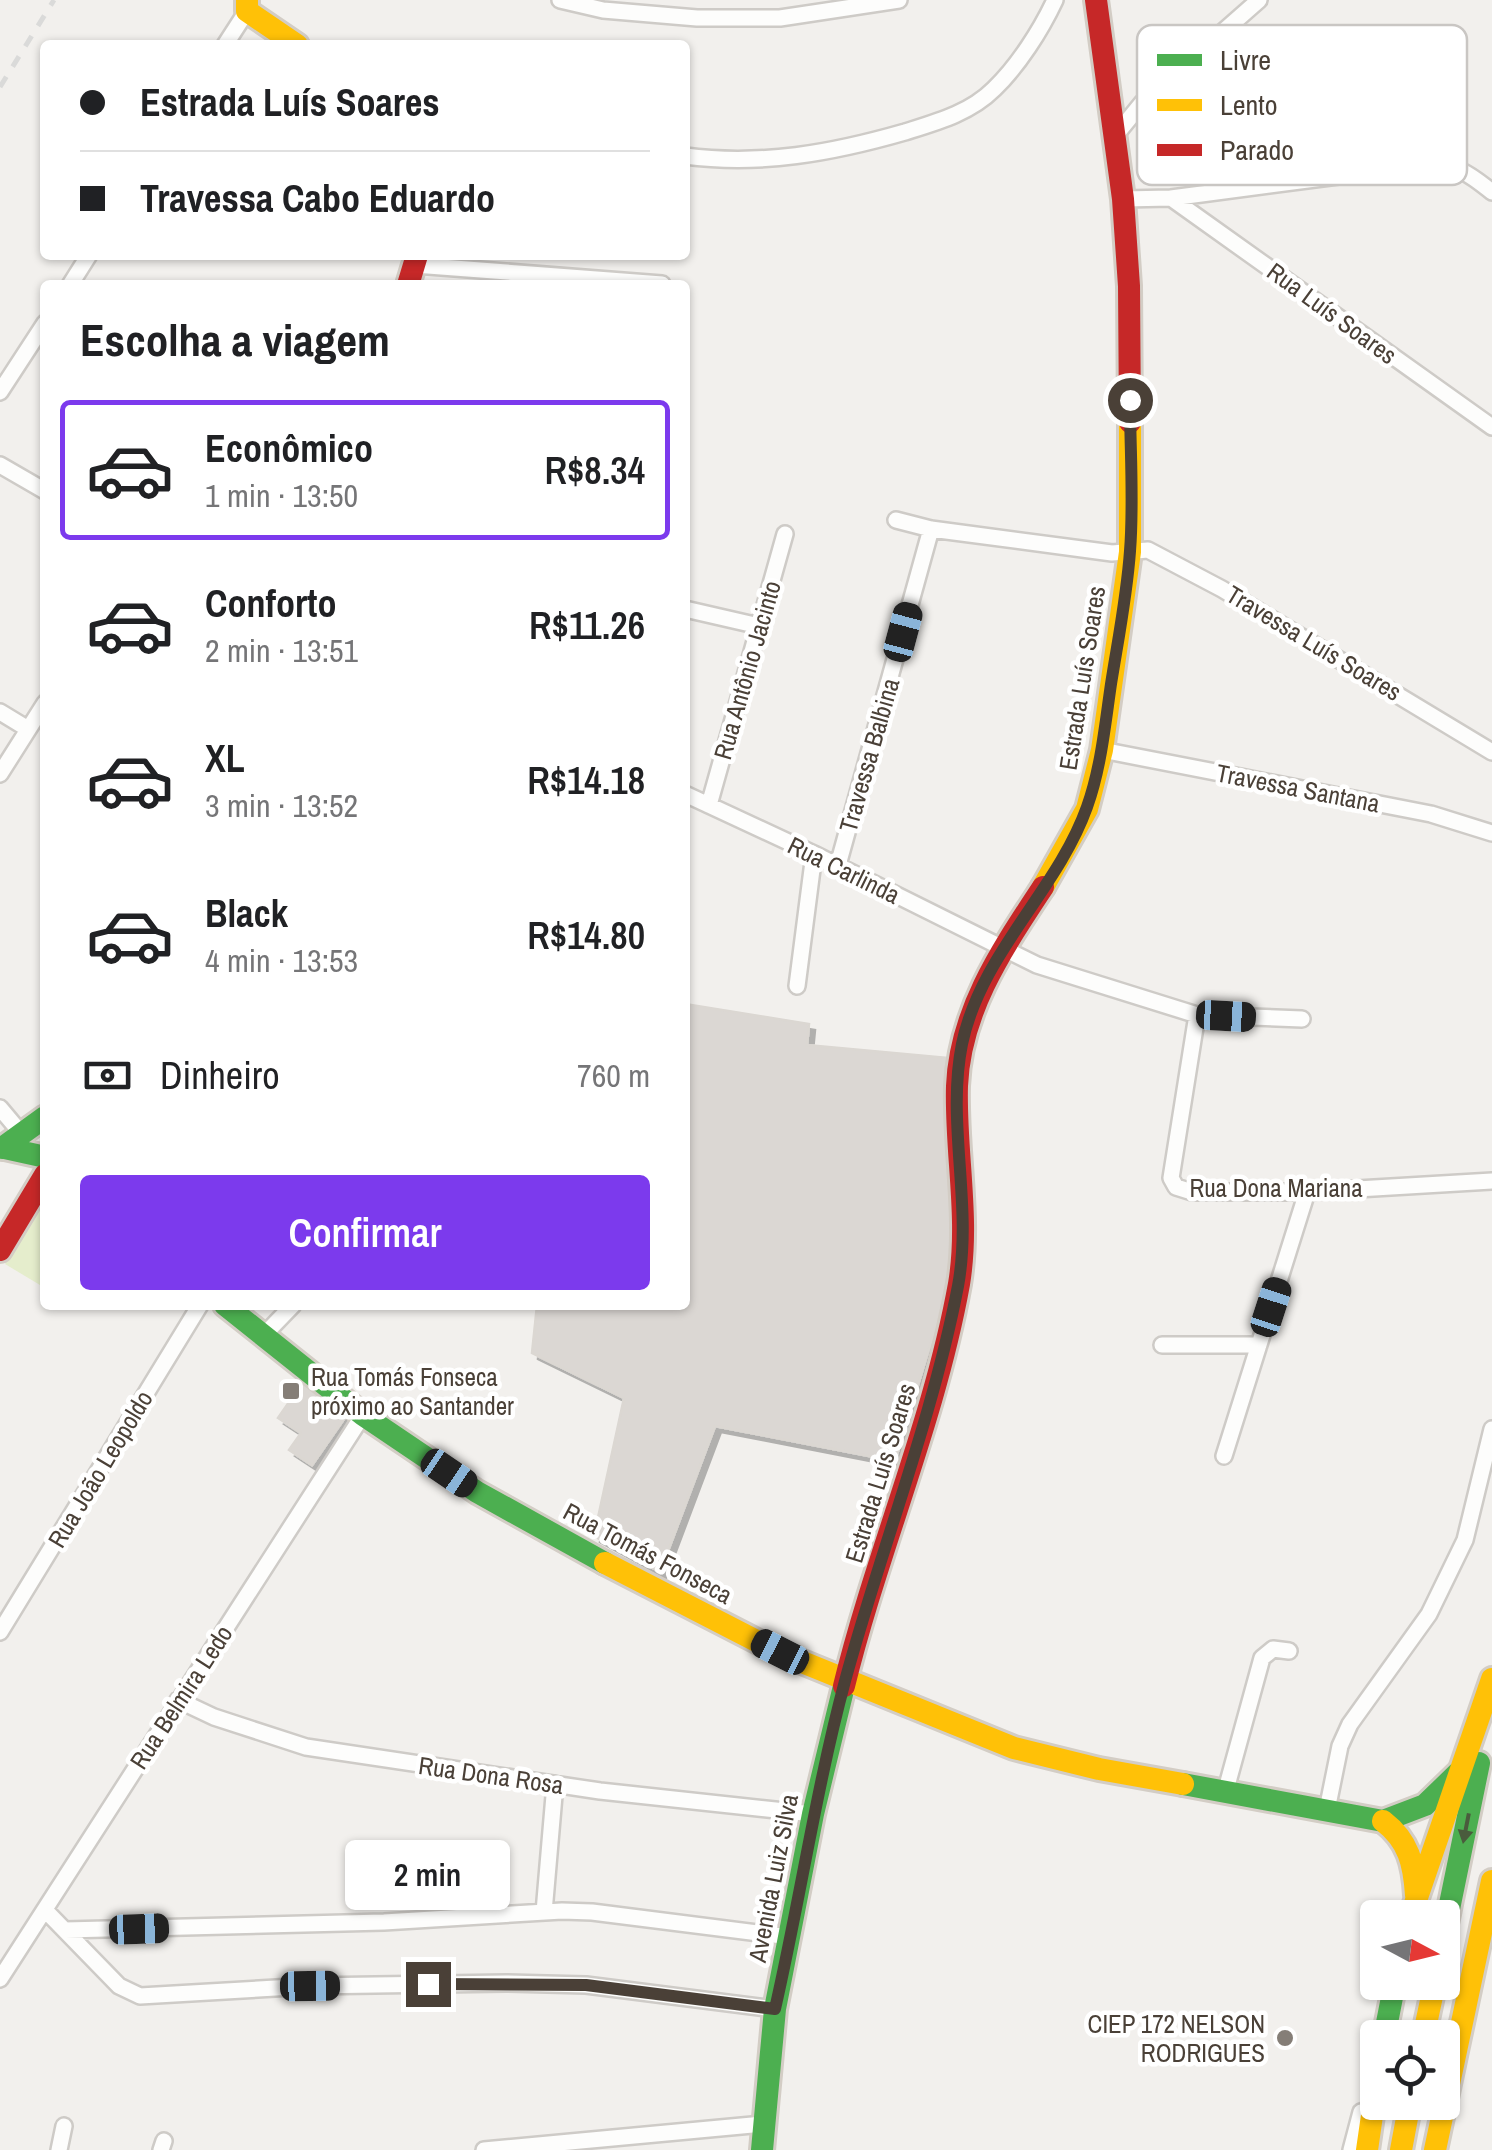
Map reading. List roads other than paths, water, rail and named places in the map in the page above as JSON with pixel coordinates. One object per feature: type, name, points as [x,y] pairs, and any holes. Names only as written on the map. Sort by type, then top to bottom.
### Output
[{"type":"main road","name":"Estrada Luís Soares","points":[[846,1678],[926,1420],[955,1299],[964,1226],[957,1086],[961,1056],[980,991],[1086,809],[1102,750],[1130,552],[1130,286],[1124,199],[1096,0]]},
{"type":"main road","points":[[247,6],[291,40]]},
{"type":"main road","points":[[40,1121],[8,1143],[40,1161]]},
{"type":"main road","points":[[0,1250],[40,1171]]},
{"type":"main road","name":"Rua Tomás Fonseca","points":[[232,1310],[363,1416],[477,1492],[668,1597],[780,1652],[1014,1748],[1100,1769],[1383,1821]]},
{"type":"main road","name":"Avenida Luiz Silva","points":[[762,2150],[775,2009],[813,1814],[846,1678]]},
{"type":"main road","points":[[1416,1900],[1492,1679]]},
{"type":"main road","points":[[1451,1900],[1492,1698]]},
{"type":"main road","points":[[1383,1821],[1402,1817],[1430,1803],[1462,1766]]},
{"type":"main road","points":[[1383,1821],[1402,1837],[1410,1850],[1413,1900]]},
{"type":"main road","points":[[1435,2150],[1492,1881]]},
{"type":"main road","points":[[1367,2150],[1371,2120]]},
{"type":"main road","points":[[1401,2150],[1407,2120]]},
{"type":"street","points":[[560,0],[574,5],[698,18],[780,18],[899,0]]},
{"type":"street","points":[[780,0],[780,18]]},
{"type":"street","points":[[690,156],[790,158],[843,150],[946,120],[995,89],[1055,0]]},
{"type":"street","points":[[1231,25],[1259,0]]},
{"type":"street","points":[[228,40],[247,6]]},
{"type":"street","points":[[1116,136],[1137,109]]},
{"type":"street","points":[[1467,172],[1492,192]]},
{"type":"street","points":[[1124,199],[1171,198],[1268,185]]},
{"type":"street","name":"Rua Luís Soares","points":[[1171,198],[1492,427]]},
{"type":"street","points":[[413,268],[600,280]]},
{"type":"street","points":[[0,392],[40,331]]},
{"type":"street","points":[[0,465],[40,488]]},
{"type":"street","name":"Travessa Luís Soares","points":[[896,520],[931,529],[1112,553],[1148,550],[1222,589],[1492,752]]},
{"type":"street","name":"Travessa Balbina","points":[[838,866],[931,529]]},
{"type":"street","name":"Rua Antônio Jacinto","points":[[709,806],[785,534]]},
{"type":"street","points":[[690,610],[759,626]]},
{"type":"street","points":[[0,774],[40,711]]},
{"type":"street","points":[[0,712],[28,729]]},
{"type":"street","name":"Travessa Santana","points":[[1102,750],[1431,814],[1492,833]]},
{"type":"street","name":"Rua Carlinda","points":[[690,796],[1036,965],[1198,1015],[1302,1019]]},
{"type":"street","points":[[797,986],[814,854]]},
{"type":"street","name":"Rua Dona Mariana","points":[[1198,1015],[1171,1178],[1176,1187],[1192,1192],[1307,1192],[1492,1181]]},
{"type":"street","points":[[0,1108],[8,1143]]},
{"type":"street","points":[[1224,1456],[1307,1192]]},
{"type":"street","name":"Rua João Leopoldo","points":[[0,1632],[197,1310]]},
{"type":"street","points":[[264,1335],[287,1310]]},
{"type":"street","points":[[1162,1345],[1259,1345]]},
{"type":"street","name":"Rua Belmira Ledo","points":[[0,1979],[363,1416]]},
{"type":"street","points":[[1327,1810],[1340,1746],[1350,1724],[1428,1614],[1465,1540],[1492,1429]]},
{"type":"street","points":[[1225,1792],[1262,1658],[1274,1649],[1289,1651]]},
{"type":"street","name":"Rua Dona Rosa","points":[[178,1700],[214,1717],[306,1748],[555,1784],[813,1814]]},
{"type":"street","points":[[544,1912],[555,1784]]},
{"type":"street","points":[[45,1910],[120,1986],[140,1996],[310,1986],[506,1983],[586,1985],[775,2009]]},
{"type":"street","points":[[65,1930],[592,1912],[790,1937]]},
{"type":"street","points":[[1351,2150],[1360,2116]]},
{"type":"street","points":[[484,2150],[763,2124]]},
{"type":"street","points":[[60,2150],[64,2126]]},
{"type":"railway","points":[[0,87],[54,0]]},
{"type":"place","name":"Rua Tomás Fonseca próximo ao Santander","points":[[291,1391]]},
{"type":"place","name":"CIEP 172 NELSON RODRIGUES","points":[[1285,2038]]}]
